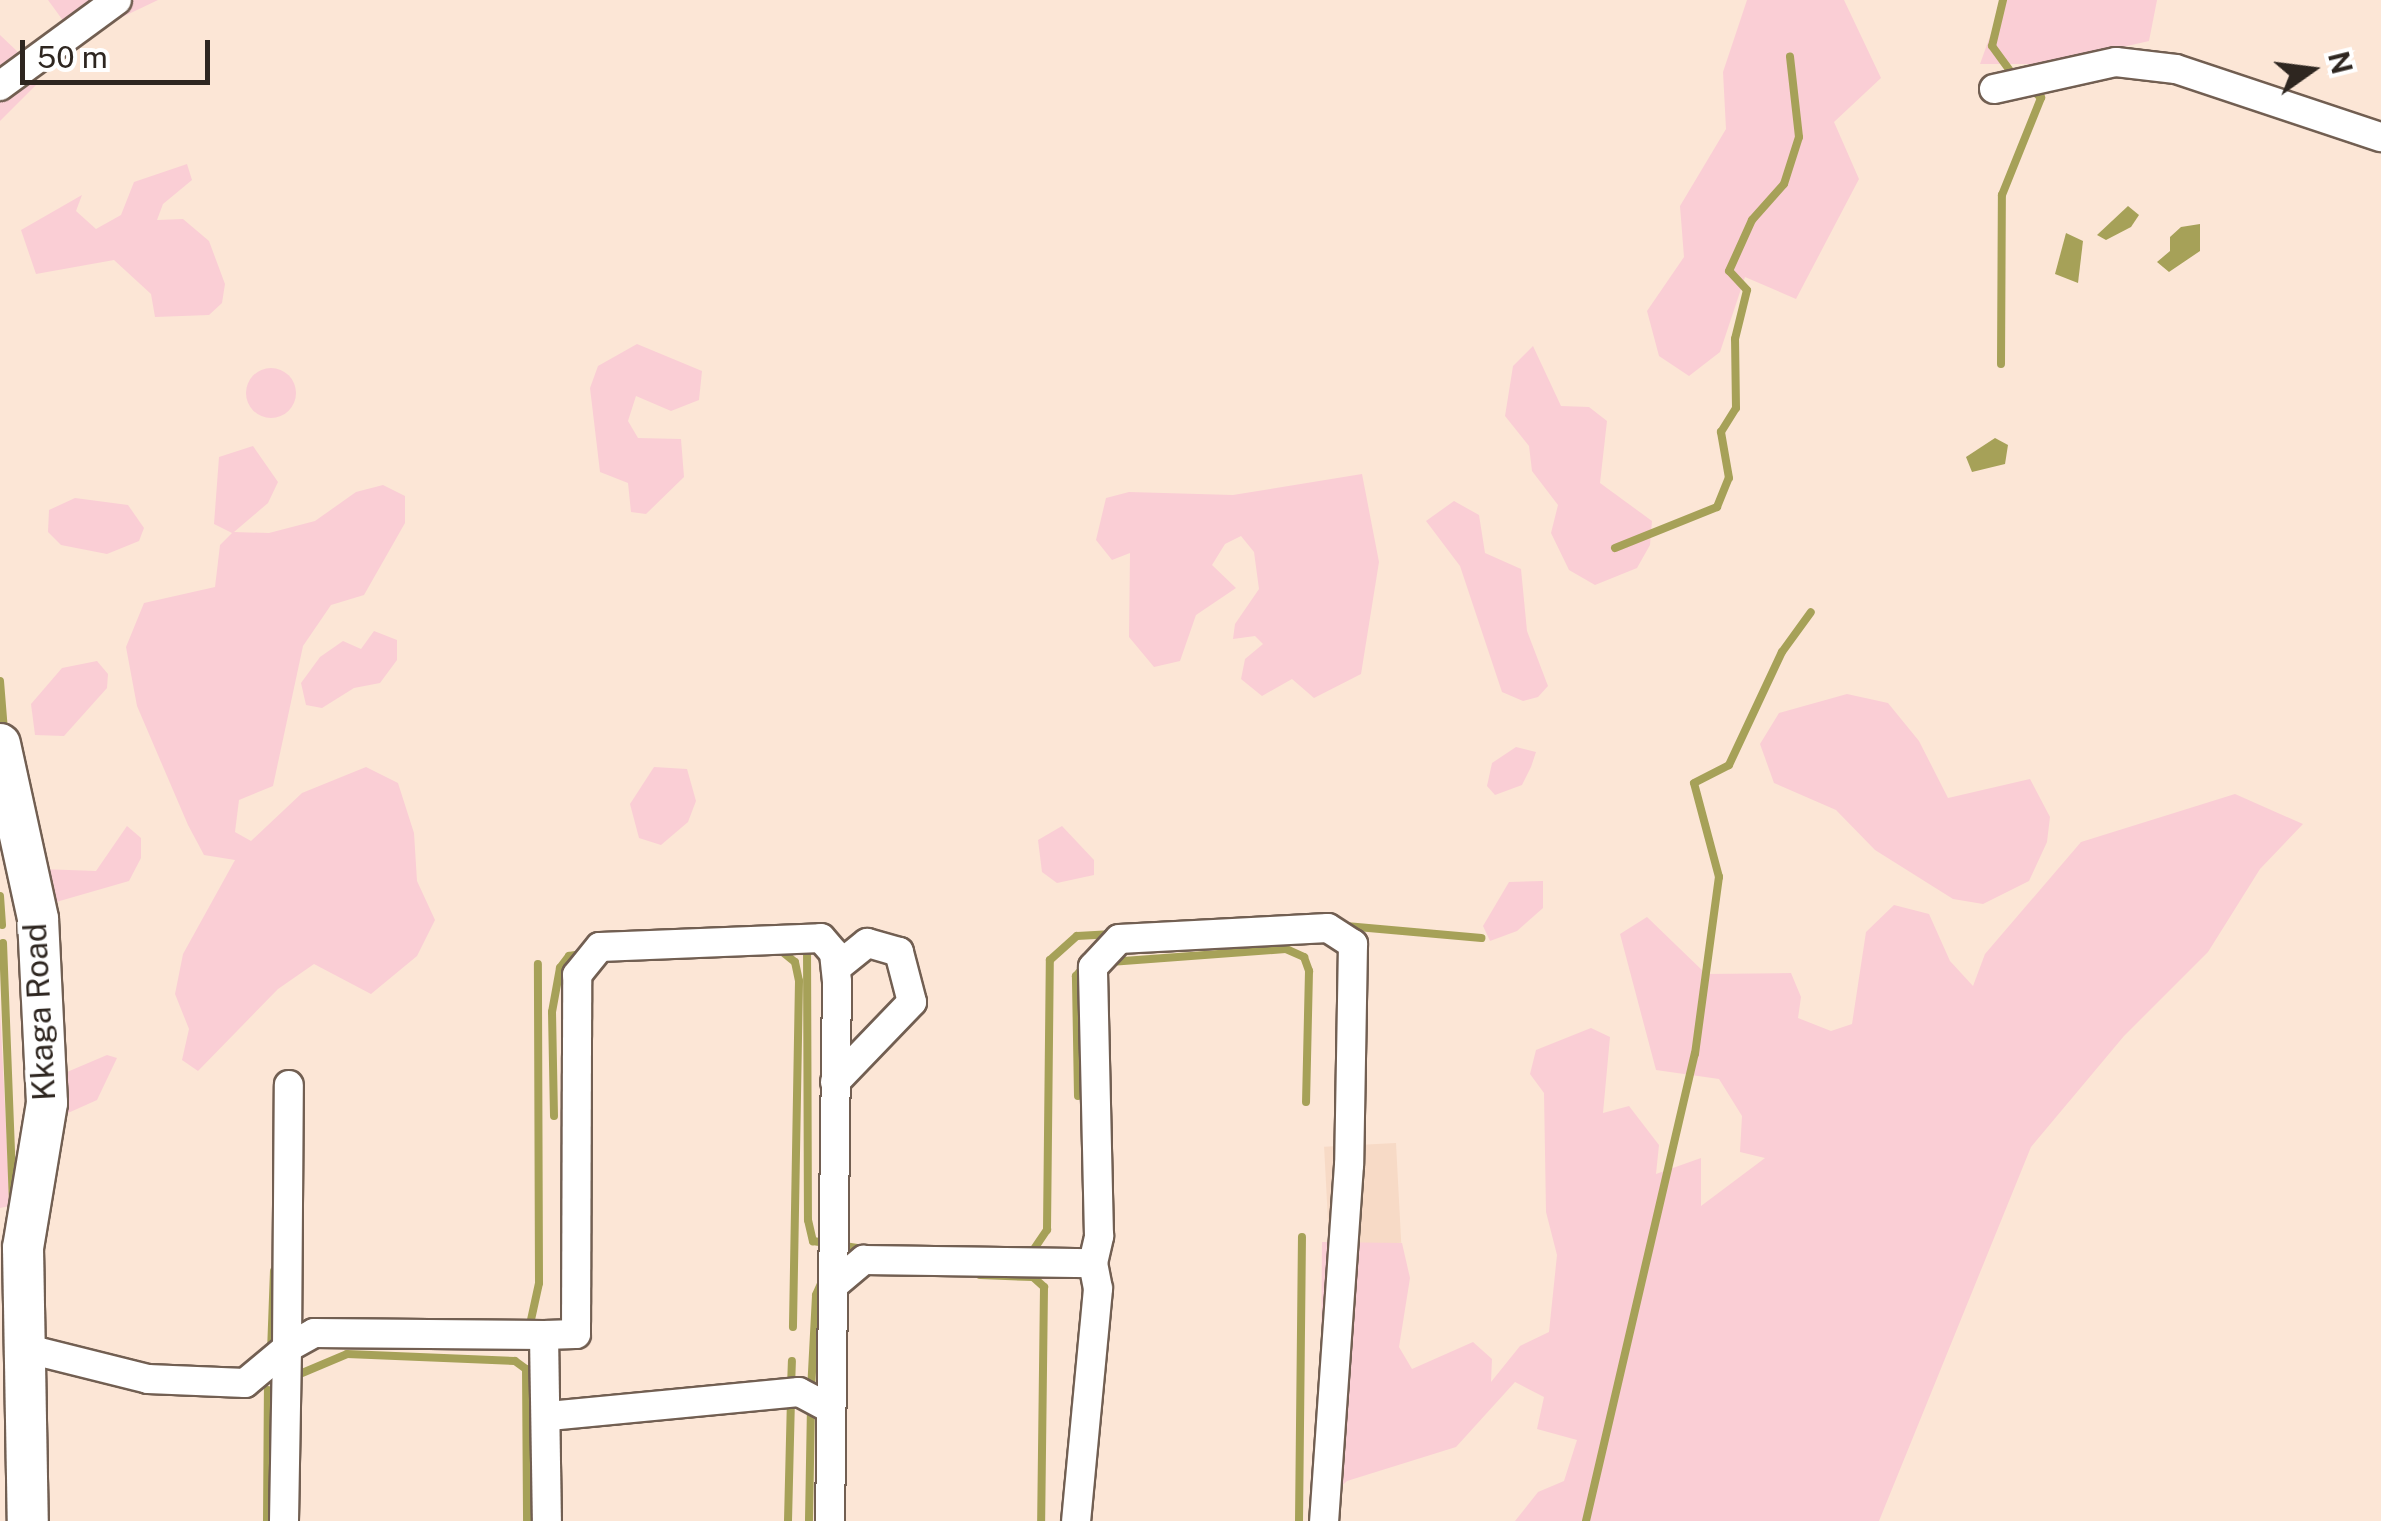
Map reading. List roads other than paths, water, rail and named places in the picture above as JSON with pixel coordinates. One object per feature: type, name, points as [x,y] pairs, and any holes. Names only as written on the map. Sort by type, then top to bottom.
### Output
[{"type":"street","points":[[0,86],[117,0]]},
{"type":"street","points":[[1994,89],[2116,62],[2161,67],[2381,137]]},
{"type":"street","name":"Kkaga Road","points":[[0,744],[38,919],[46,1084],[23,1248],[28,1521]]},
{"type":"street","points":[[1076,1521],[1098,1289],[1093,1263],[1099,1236],[1093,967],[1119,939],[1328,928],[1353,944],[1349,1165],[1324,1521]]},
{"type":"street","points":[[24,1348],[148,1379],[245,1383],[287,1348],[314,1334],[576,1334],[577,975],[600,948],[821,938],[834,953],[836,968],[830,1521]]},
{"type":"street","points":[[836,968],[867,942],[900,952],[912,1002],[836,1082]]},
{"type":"street","points":[[284,1521],[289,1086]]},
{"type":"street","points":[[834,1238],[864,1260],[1093,1263]]},
{"type":"street","points":[[835,1284],[864,1260]]},
{"type":"street","points":[[544,1335],[549,1416],[548,1521]]},
{"type":"street","points":[[549,1416],[799,1392],[831,1408]]},
{"type":"waterway","points":[[2003,0],[1992,46],[2014,76]]},
{"type":"waterway","points":[[1615,548],[1717,507],[1729,478],[1721,432],[1736,408],[1735,339],[1747,290],[1729,271],[1752,220],[1784,184],[1799,137],[1790,57]]},
{"type":"waterway","points":[[2001,364],[2002,195],[2041,98],[2030,87]]},
{"type":"waterway","points":[[1586,1521],[1695,1054],[1719,877],[1694,783],[1729,765],[1782,652],[1811,612]]},
{"type":"waterway","points":[[0,681],[4,731]]},
{"type":"waterway","points":[[0,896],[2,925]]},
{"type":"waterway","points":[[1346,926],[1481,938]]},
{"type":"waterway","points":[[1032,1252],[1047,1230],[1050,960],[1077,936],[1113,934]]},
{"type":"waterway","points":[[3,943],[13,1200]]},
{"type":"waterway","points":[[807,943],[808,1220],[813,1241],[863,1249]]},
{"type":"waterway","points":[[1110,962],[1286,949],[1304,957],[1309,971],[1306,1102]]},
{"type":"waterway","points":[[780,950],[795,962],[799,981],[793,1327]]},
{"type":"waterway","points":[[554,1116],[552,1012],[560,968],[569,956],[582,954]]},
{"type":"waterway","points":[[529,1329],[539,1283],[538,964]]},
{"type":"waterway","points":[[1078,1096],[1076,976],[1086,964]]},
{"type":"waterway","points":[[1299,1521],[1302,1237]]},
{"type":"waterway","points":[[271,1352],[274,1271]]},
{"type":"waterway","points":[[980,1275],[1033,1277],[1044,1287],[1041,1521]]},
{"type":"waterway","points":[[811,1391],[816,1295],[824,1277]]},
{"type":"waterway","points":[[295,1376],[347,1354],[515,1361],[526,1369],[527,1521]]},
{"type":"waterway","points":[[791,1387],[792,1361]]},
{"type":"waterway","points":[[267,1521],[268,1390]]},
{"type":"waterway","points":[[788,1521],[791,1401]]},
{"type":"waterway","points":[[809,1520],[811,1405]]}]
